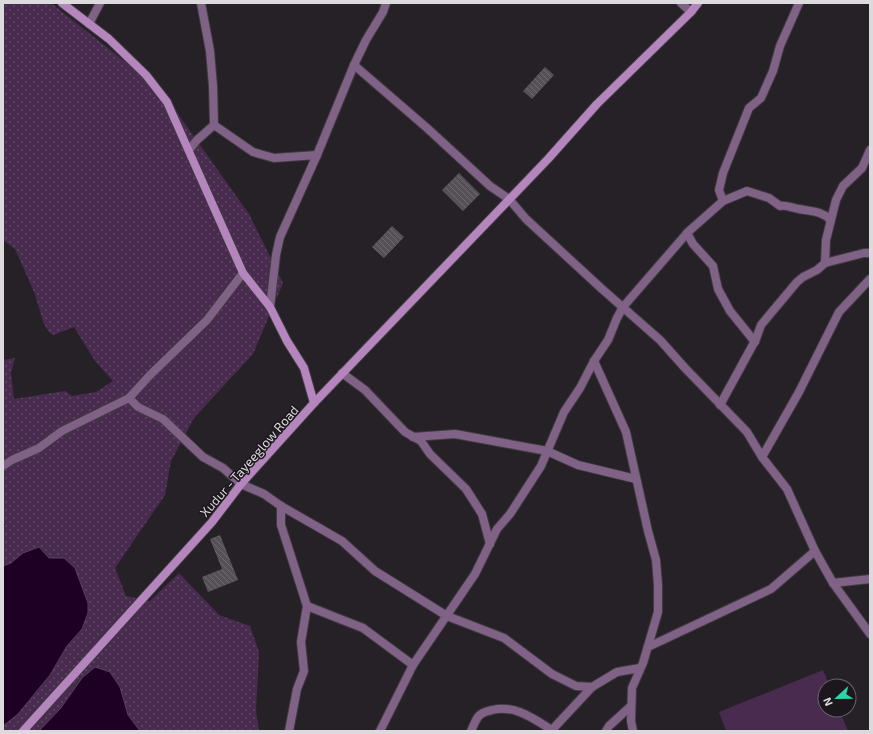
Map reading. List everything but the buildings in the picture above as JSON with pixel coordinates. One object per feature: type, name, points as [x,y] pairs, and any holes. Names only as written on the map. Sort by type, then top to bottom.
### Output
[{"type":"main road","name":"Xudur - Tayeeglow Road","points":[[23,731],[212,522],[241,484],[314,403],[304,368],[287,341],[270,307],[243,273],[167,102],[146,75],[108,39],[62,3]]},
{"type":"main road","points":[[314,403],[548,159],[597,104],[691,12],[698,3]]},
{"type":"street","points":[[90,24],[100,3]]},
{"type":"street","points":[[201,3],[210,51],[214,125]]},
{"type":"street","points":[[270,307],[276,255],[280,237],[317,155],[354,65],[366,40],[383,12],[386,3]]},
{"type":"street","points":[[383,12],[393,3]]},
{"type":"street","points":[[682,3],[691,12]]},
{"type":"street","points":[[723,201],[719,190],[722,173],[749,108],[761,98],[773,71],[780,46],[799,3]]},
{"type":"street","points":[[354,65],[490,186],[509,199],[526,219],[660,340],[747,432],[762,457],[787,488],[815,551],[833,583],[870,634]]},
{"type":"street","points":[[189,150],[197,140],[214,125]]},
{"type":"street","points":[[214,125],[253,152],[274,158],[317,155]]},
{"type":"street","points":[[825,263],[826,240],[830,218],[836,200],[843,186],[862,168],[870,150]]},
{"type":"street","points":[[380,731],[413,665],[475,574],[497,529],[510,514],[541,466],[564,412],[608,340],[616,318],[623,307],[687,233],[723,201],[747,191],[769,198],[780,206],[786,205],[799,209],[815,210],[830,218]]},
{"type":"street","points":[[687,233],[693,244],[713,266],[718,289],[730,311],[755,342]]},
{"type":"street","points":[[720,405],[755,342],[761,326],[797,282],[803,276],[817,270],[825,263],[864,253],[870,253]]},
{"type":"street","points":[[3,466],[12,460],[39,448],[62,431],[129,398],[208,320],[243,273]]},
{"type":"street","points":[[762,457],[799,392],[838,312],[870,279]]},
{"type":"street","points":[[594,361],[626,432],[656,560],[658,612],[648,647],[632,688],[631,721],[633,731]]},
{"type":"street","points":[[342,373],[365,390],[405,432],[421,441],[430,454],[466,489],[482,514],[490,544]]},
{"type":"street","points":[[129,398],[138,407],[163,418],[203,457],[223,468],[241,484],[264,494],[281,506],[342,541],[375,571],[447,616],[504,638],[552,674],[576,686],[592,686]]},
{"type":"street","points":[[413,437],[455,434],[547,451],[578,465],[636,479]]},
{"type":"street","points":[[281,506],[280,525],[307,606],[301,642],[304,671],[296,689],[289,731]]},
{"type":"street","points":[[648,647],[771,589],[815,551]]},
{"type":"street","points":[[833,583],[870,579]]},
{"type":"street","points":[[307,606],[363,628],[413,665]]},
{"type":"street","points":[[471,731],[479,716],[487,711],[500,708],[513,709],[533,718],[551,731],[592,686],[617,672],[640,668]]},
{"type":"street","points":[[606,731],[609,726],[632,706]]},
{"type":"shaded area","points":[[3,3],[51,3],[161,90],[249,214],[283,283],[253,354],[194,418],[171,461],[165,495],[115,568],[126,596],[150,601],[179,573],[219,615],[250,626],[259,652],[256,711],[259,731],[140,731],[128,715],[120,687],[60,709],[39,731],[3,731],[3,726],[18,714],[50,675],[67,646],[82,629],[64,558],[49,558],[39,547],[23,553],[11,563],[3,566],[3,529],[5,525],[3,522],[3,360],[15,358],[11,373],[14,399],[65,391],[72,396],[96,392],[113,381],[95,361],[74,327],[53,335],[49,332],[44,324],[34,292],[15,249],[3,240]]},
{"type":"shaded area","points":[[39,547],[49,558],[64,558],[75,568],[88,603],[88,613],[82,629],[67,646],[50,675],[18,714],[3,726],[3,566],[11,563],[23,553]]},
{"type":"shaded area","points":[[95,667],[110,672],[120,687],[128,715],[140,731],[39,731],[60,709],[82,678]]},
{"type":"shaded area","points":[[823,670],[826,678],[817,678],[817,718],[842,718],[848,731],[726,731],[719,712]]}]
